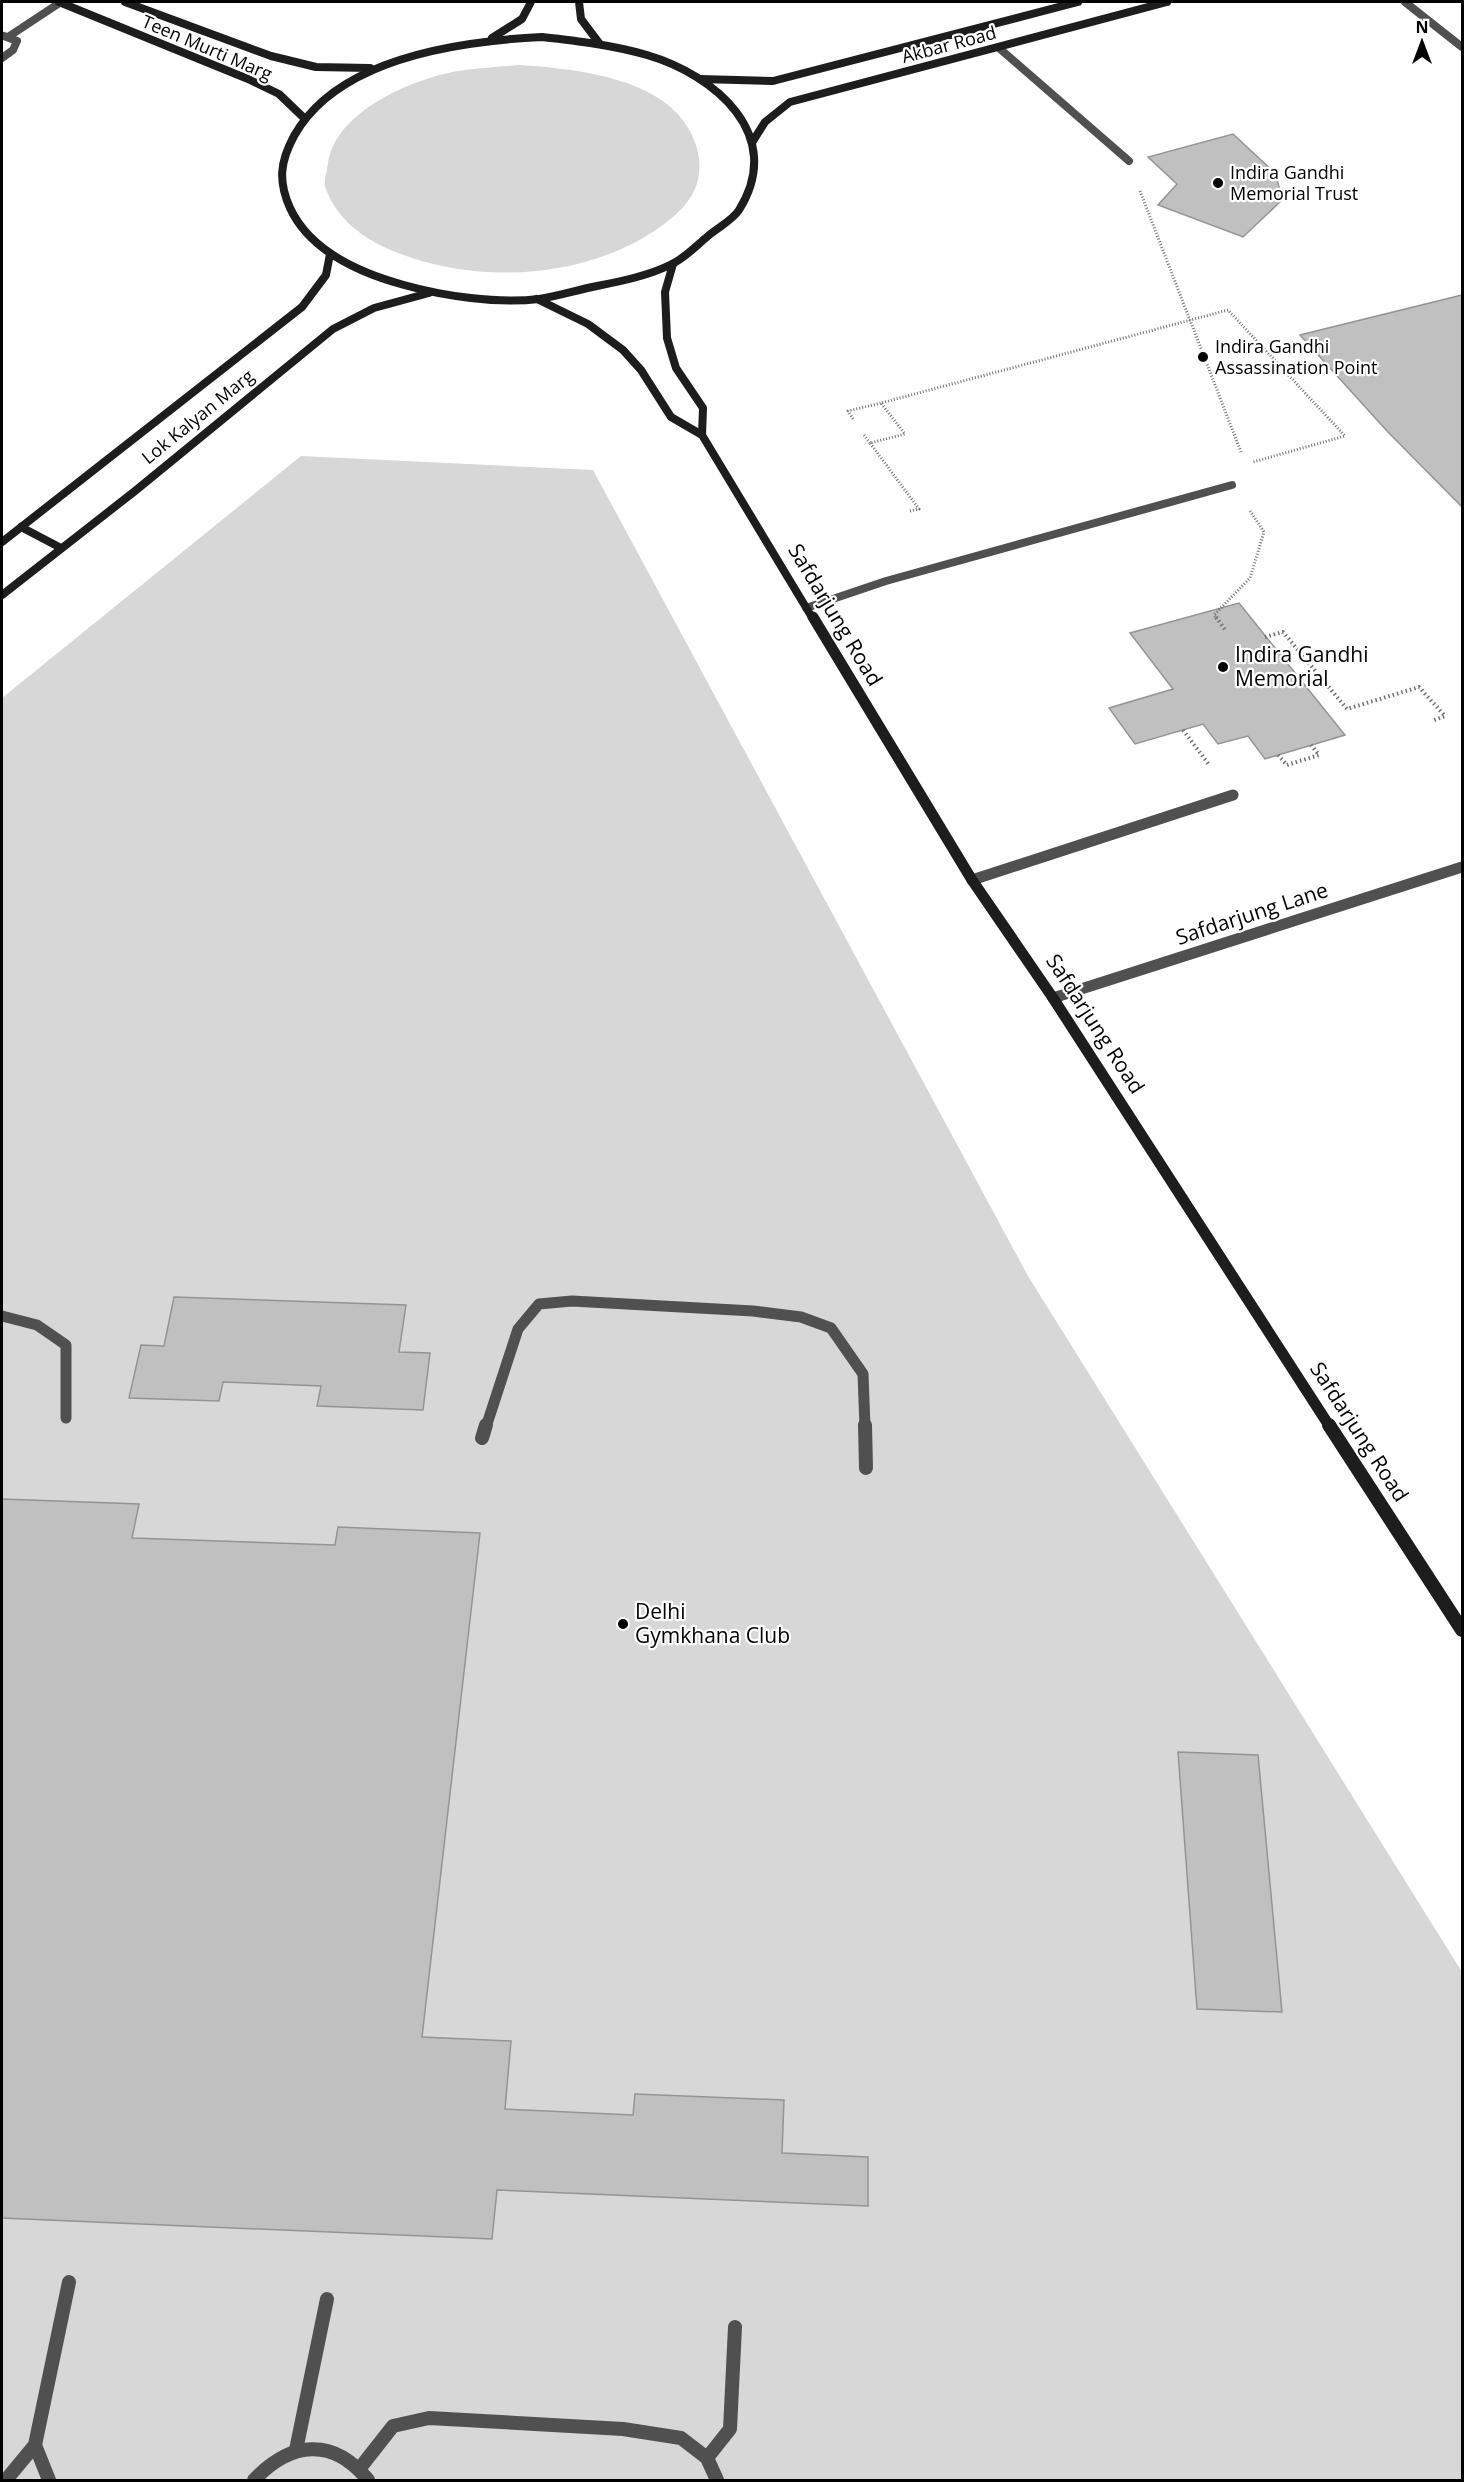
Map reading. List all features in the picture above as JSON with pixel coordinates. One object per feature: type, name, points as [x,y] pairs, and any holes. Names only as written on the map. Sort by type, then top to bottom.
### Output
[{"type":"main road","name":"Teen Murti Marg","points":[[60,2],[248,79],[279,94],[304,118]]},
{"type":"main road","name":"Teen Murti Marg","points":[[124,2],[271,57],[316,67],[379,68]]},
{"type":"main road","points":[[485,40],[542,38],[598,43],[650,56],[700,79],[734,107],[753,141],[754,177],[738,212],[673,264],[640,277],[537,298],[495,299],[430,292],[375,277],[330,254],[297,223],[281,188],[285,152],[304,118],[330,94],[363,74],[443,47],[497,37],[522,19],[531,2]]},
{"type":"main road","points":[[579,2],[578,14],[584,27],[598,43]]},
{"type":"main road","name":"Akbar Road","points":[[700,79],[773,81],[1078,2]]},
{"type":"main road","name":"Akbar Road","points":[[753,141],[765,122],[790,102],[1167,2]]},
{"type":"main road","name":"Lok Kalyan Marg","points":[[2,542],[302,307],[326,275],[330,254]]},
{"type":"main road","name":"Safdarjung Road","points":[[673,264],[665,292],[667,338],[676,368],[703,408],[702,435]]},
{"type":"main road","name":"Lok Kalyan Marg","points":[[2,595],[333,329],[374,308],[430,292]]},
{"type":"main road","name":"Safdarjung Road","points":[[537,298],[588,324],[623,350],[641,370],[671,417],[702,435],[972,880],[1053,998],[1462,1630]]},
{"type":"main road","points":[[21,527],[62,548]]},
{"type":"street","points":[[5,36],[60,2]]},
{"type":"street","points":[[1405,2],[1462,47]]},
{"type":"street","points":[[2,58],[13,50],[17,41],[5,36]]},
{"type":"street","points":[[999,48],[1129,161]]},
{"type":"street","points":[[806,608],[886,581],[1232,485]]},
{"type":"street","points":[[972,880],[1233,795]]},
{"type":"street","name":"Safdarjung Lane","points":[[1053,998],[1462,867]]},
{"type":"street","points":[[482,1438],[518,1329],[539,1304],[572,1300],[753,1311],[801,1317],[831,1328],[862,1374],[866,1468]]},
{"type":"street","points":[[2,1316],[20,1317],[53,1332],[66,1345],[66,1418]]},
{"type":"street","points":[[6,2481],[35,2445],[69,2282]]},
{"type":"street","points":[[296,2451],[327,2300]]},
{"type":"street","points":[[707,2458],[730,2429],[735,2328]]},
{"type":"street","points":[[254,2481],[274,2460],[296,2451],[320,2448],[341,2455],[364,2474],[393,2426],[429,2418],[623,2429],[681,2438],[707,2458],[717,2481]]},
{"type":"street","points":[[35,2445],[49,2481]]},
{"type":"path","points":[[1129,161],[1188,321],[1246,464]]},
{"type":"path","points":[[853,419],[848,411],[1228,310],[1345,436],[1246,464],[1232,485],[1264,532],[1250,578],[1214,615],[1226,631]]},
{"type":"path","points":[[870,443],[905,434],[881,403]]},
{"type":"path","points":[[864,435],[919,509],[910,512]]},
{"type":"path","points":[[1265,637],[1283,632],[1347,709],[1419,687],[1445,716],[1432,721]]},
{"type":"path","points":[[1182,730],[1233,795]]},
{"type":"path","points":[[1278,755],[1287,765],[1319,755],[1311,745]]},
{"type":"shaded area","points":[[519,65],[595,74],[622,81],[646,91],[668,105],[685,122],[699,157],[697,183],[692,195],[682,208],[664,225],[617,251],[560,268],[530,272],[500,273],[440,266],[385,247],[348,223],[331,200],[325,186],[325,178],[334,144],[345,128],[361,113],[379,100],[419,81],[466,70]]},
{"type":"shaded area","name":"Delhi Gymkhana Club","points":[[301,456],[593,470],[1028,1276],[1462,1972],[1462,2480],[2,2480],[2,698]]},
{"type":"building","points":[[1233,134],[1276,174],[1282,200],[1243,237],[1158,205],[1177,184],[1148,157]]},
{"type":"building","points":[[1462,295],[1462,507],[1387,431],[1300,335]]},
{"type":"building","name":"Indira Gandhi Memorial","points":[[1239,603],[1345,735],[1265,759],[1248,736],[1218,744],[1203,724],[1135,744],[1109,708],[1173,689],[1130,633]]},
{"type":"building","points":[[174,1297],[406,1305],[399,1352],[430,1353],[423,1410],[317,1406],[321,1386],[223,1382],[219,1401],[129,1398],[141,1345],[164,1346]]},
{"type":"building","points":[[2,1499],[139,1504],[132,1538],[335,1545],[338,1527],[480,1533],[422,2037],[511,2041],[505,2109],[633,2115],[635,2094],[784,2100],[782,2153],[868,2157],[868,2206],[497,2190],[492,2239],[2,2218]]},
{"type":"building","points":[[1178,1752],[1258,1755],[1282,2012],[1197,2009]]},
{"type":"place","name":"Indira Gandhi Memorial Trust","points":[[1218,183]]},
{"type":"place","name":"Indira Gandhi Assassination Point","points":[[1203,357]]},
{"type":"place","name":"Indira Gandhi Memorial","points":[[1223,667]]},
{"type":"place","name":"Delhi Gymkhana Club","points":[[623,1624]]}]
